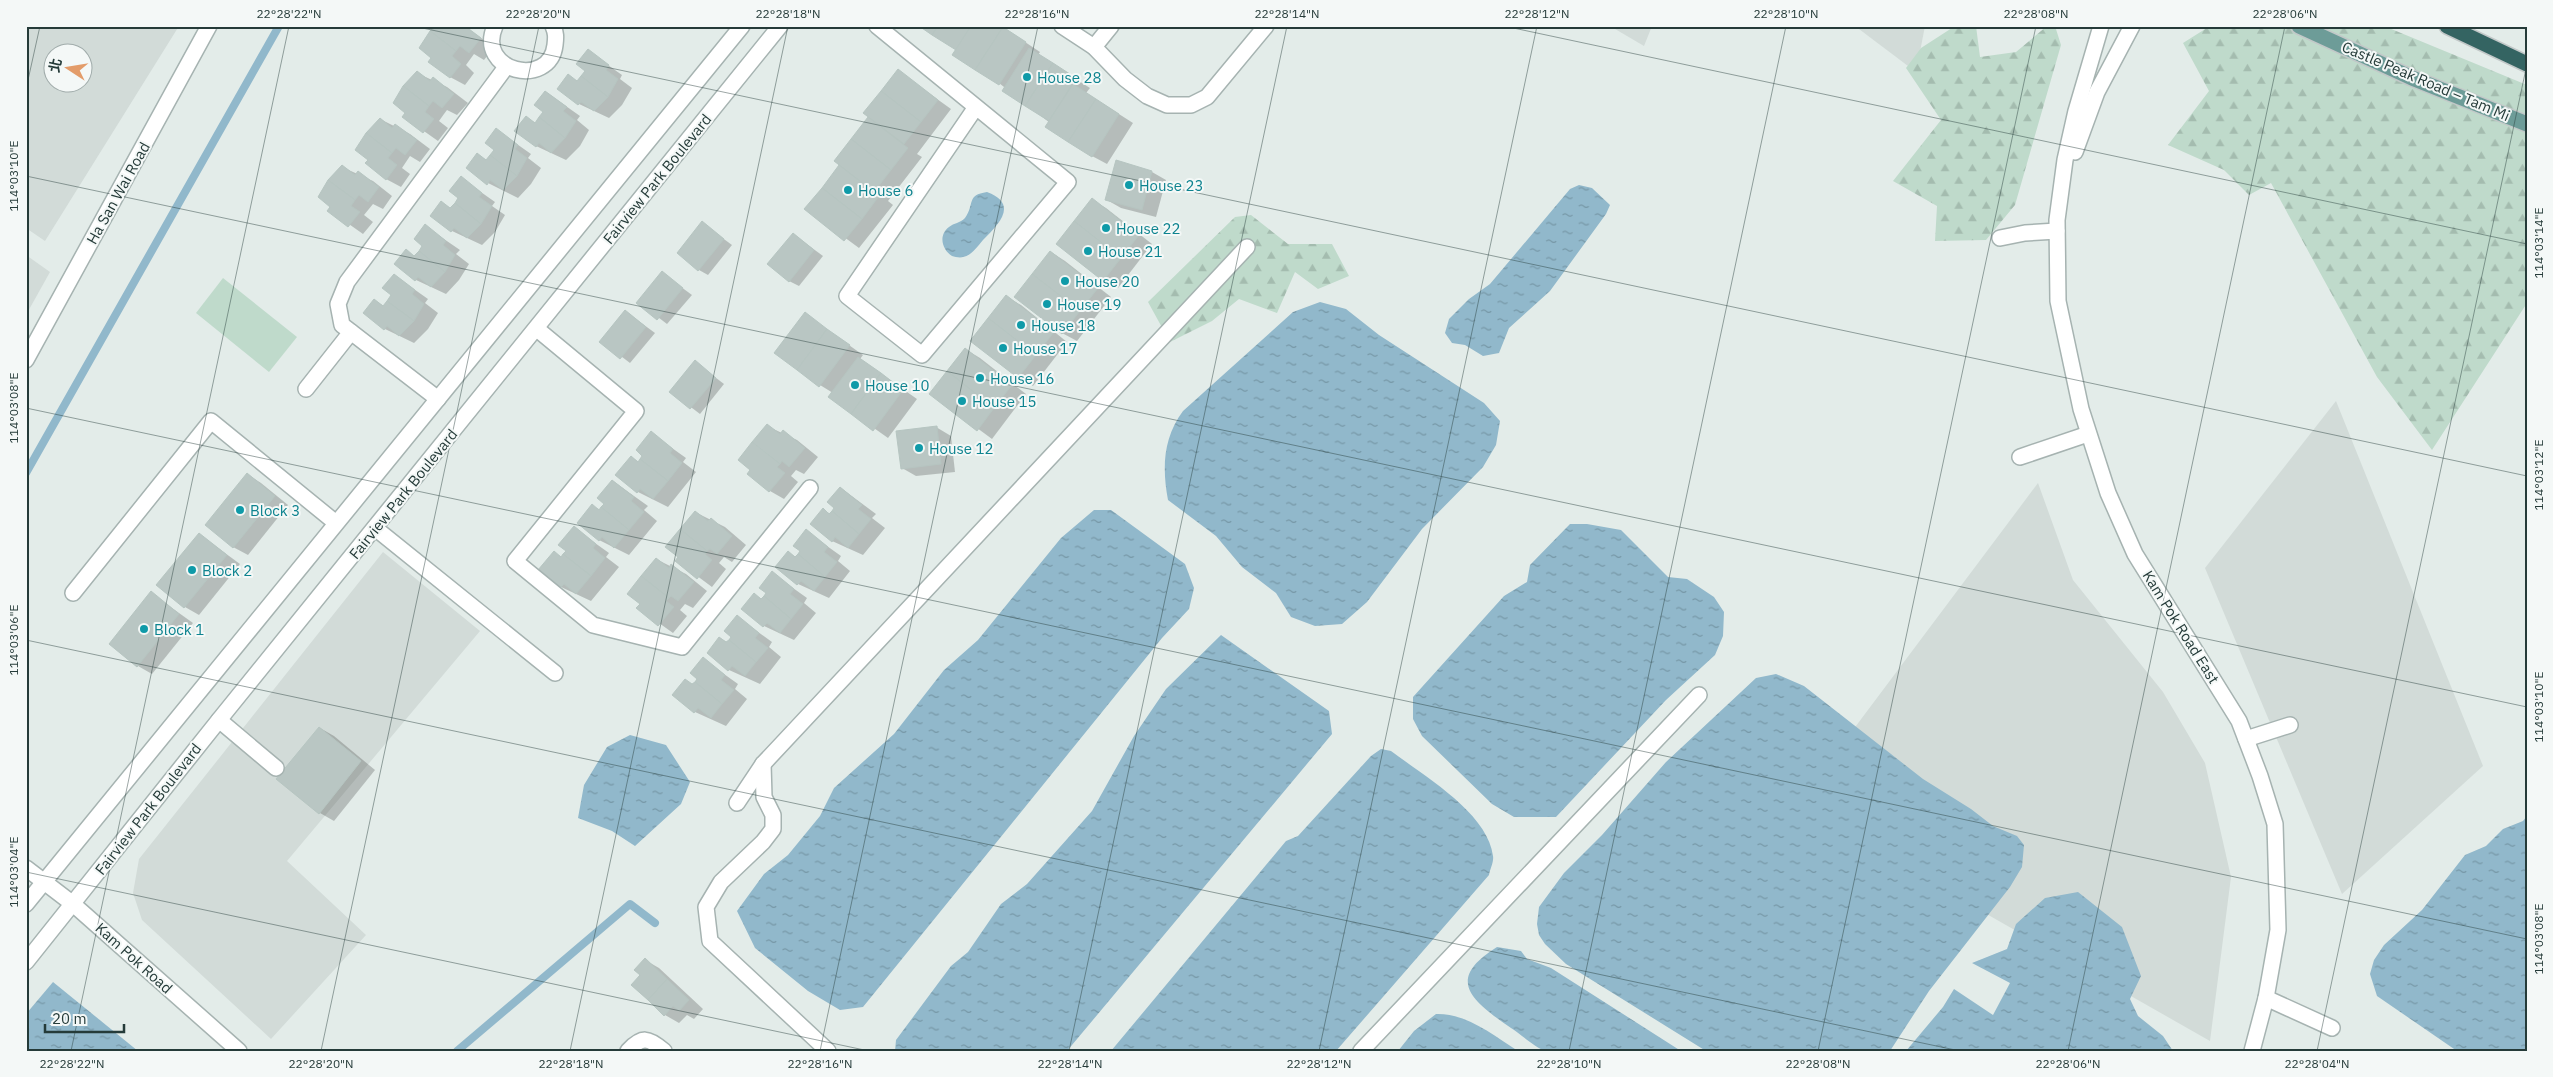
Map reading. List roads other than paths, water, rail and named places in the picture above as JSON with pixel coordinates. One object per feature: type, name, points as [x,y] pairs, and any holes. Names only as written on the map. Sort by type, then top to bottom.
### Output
[{"type":"highway","points":[[2447,26],[2527,64]]},
{"type":"main road","name":"Castle Peak Road – Tam Mi","points":[[2298,26],[2412,78],[2527,124]]},
{"type":"street","name":"Ha San Wai Road","points":[[26,360],[209,26]]},
{"type":"street","points":[[495,26],[491,35],[494,53],[506,67],[524,72],[542,66],[554,52],[556,34],[553,26]]},
{"type":"street","name":"Fairview Park Boulevard","points":[[26,904],[742,26]]},
{"type":"street","name":"Fairview Park Boulevard","points":[[26,962],[219,720],[537,330],[780,26]]},
{"type":"street","points":[[877,26],[1068,182],[922,355],[847,296],[976,107]]},
{"type":"street","points":[[1062,26],[1094,47],[1147,96],[1167,105],[1191,105],[1207,97],[1266,26]]},
{"type":"street","points":[[1094,47],[1111,26]]},
{"type":"street","name":"Kam Pok Road East","points":[[2101,26],[2076,112],[2065,160],[2057,231],[2058,301],[2080,409],[2108,493],[2136,554],[2239,721],[2275,824],[2278,930],[2266,998],[2252,1051]]},
{"type":"street","name":"Kam Pok Road East","points":[[2060,204],[2097,92],[2132,26]]},
{"type":"street","points":[[438,399],[342,325],[338,304],[347,282],[506,67]]},
{"type":"street","points":[[2000,238],[2025,233],[2057,231]]},
{"type":"street","points":[[736,803],[763,764],[1246,247]]},
{"type":"street","points":[[537,330],[636,411],[515,561],[593,625],[682,647],[810,488]]},
{"type":"street","points":[[306,388],[351,332]]},
{"type":"street","points":[[73,593],[211,421],[336,523]]},
{"type":"street","points":[[2020,456],[2088,434]]},
{"type":"street","points":[[375,528],[555,673]]},
{"type":"street","points":[[1361,1051],[1699,696]]},
{"type":"street","points":[[219,720],[276,768]]},
{"type":"street","points":[[2246,740],[2290,725]]},
{"type":"street","points":[[763,764],[764,796],[773,815],[773,829],[763,842],[721,882],[706,906],[710,941],[828,1051]]},
{"type":"street","name":"Kam Pok Road","points":[[26,868],[73,904],[239,1051]]},
{"type":"street","points":[[2266,998],[2332,1028]]},
{"type":"street","points":[[628,1051],[636,1042],[643,1039],[651,1041],[664,1051]]},
{"type":"water","points":[[1579,185],[1592,188],[1610,205],[1606,214],[1550,291],[1509,328],[1499,353],[1483,356],[1465,345],[1452,343],[1445,333],[1449,319],[1469,299],[1490,284],[1570,189]]},
{"type":"water","points":[[987,192],[1002,202],[1004,208],[1000,221],[972,253],[962,257],[952,256],[944,246],[943,234],[949,227],[965,218],[976,195]]},
{"type":"water","points":[[1320,302],[1346,309],[1379,335],[1484,403],[1500,421],[1496,445],[1483,467],[1422,529],[1367,602],[1342,624],[1315,626],[1291,617],[1276,593],[1242,567],[1216,536],[1168,500],[1165,465],[1171,432],[1183,411],[1293,312]]},
{"type":"water","points":[[1094,510],[1111,510],[1185,564],[1194,588],[1189,609],[1162,638],[863,1007],[840,1010],[808,991],[755,948],[737,911],[764,874],[788,855],[820,816],[834,788],[894,734],[944,670],[978,640],[1061,538]]},
{"type":"water","points":[[1570,524],[1587,524],[1621,530],[1668,577],[1687,579],[1714,597],[1724,612],[1723,636],[1715,655],[1666,700],[1556,817],[1514,817],[1492,804],[1422,736],[1413,719],[1413,697],[1504,596],[1527,582],[1530,565]]},
{"type":"water","points":[[1221,635],[1329,711],[1332,734],[1067,1051],[895,1051],[896,1040],[951,966],[968,952],[1001,904],[1027,884],[1092,811],[1134,736],[1166,689]]},
{"type":"water","points":[[1776,674],[1804,686],[1923,779],[1971,809],[1993,826],[2017,836],[2024,845],[2022,867],[2010,887],[1929,991],[1890,1051],[1706,1051],[1566,964],[1545,944],[1539,935],[1537,924],[1539,907],[1564,873],[1602,835],[1666,762],[1756,678]]},
{"type":"water","points":[[630,735],[666,745],[690,782],[681,804],[635,846],[612,831],[578,818],[584,785],[607,747]]},
{"type":"water","points":[[1381,749],[1391,751],[1436,784],[1467,810],[1480,825],[1489,840],[1493,861],[1489,875],[1336,1051],[1111,1051],[1286,841],[1298,836],[1371,756]]},
{"type":"water","points":[[2527,816],[2527,1051],[2457,1051],[2377,996],[2370,974],[2374,960],[2384,945],[2422,910],[2465,855],[2486,846],[2503,829],[2523,821]]},
{"type":"water","points":[[2078,892],[2122,927],[2141,976],[2130,999],[2138,1016],[2163,1036],[2173,1051],[1906,1051],[1943,1007],[1954,989],[1993,1015],[2010,983],[1972,963],[2007,949],[2016,924],[2045,898]]},
{"type":"water","points":[[1497,947],[1521,951],[1527,959],[1551,968],[1681,1051],[1555,1052],[1537,1047],[1485,1009],[1475,999],[1470,990],[1468,980],[1471,970],[1481,959]]},
{"type":"water","points":[[53,982],[138,1051],[26,1051],[26,1014]]},
{"type":"water","points":[[1436,1014],[1458,1017],[1469,1021],[1518,1051],[1398,1051],[1414,1031]]},
{"type":"waterway","points":[[26,473],[279,26]]},
{"type":"waterway","points":[[457,1051],[630,904],[655,923]]},
{"type":"place","name":"House 28","points":[[1027,77]]},
{"type":"place","name":"House 23","points":[[1129,185]]},
{"type":"place","name":"House 6","points":[[848,190]]},
{"type":"place","name":"House 22","points":[[1106,228]]},
{"type":"place","name":"House 21","points":[[1088,251]]},
{"type":"place","name":"House 20","points":[[1065,281]]},
{"type":"place","name":"House 19","points":[[1047,304]]},
{"type":"place","name":"House 18","points":[[1021,325]]},
{"type":"place","name":"House 17","points":[[1003,348]]},
{"type":"place","name":"House 16","points":[[980,378]]},
{"type":"place","name":"House 10","points":[[855,385]]},
{"type":"place","name":"House 15","points":[[962,401]]},
{"type":"place","name":"House 12","points":[[919,448]]},
{"type":"place","name":"Block 3","points":[[240,510]]},
{"type":"place","name":"Block 2","points":[[192,570]]},
{"type":"place","name":"Block 1","points":[[144,629]]}]
